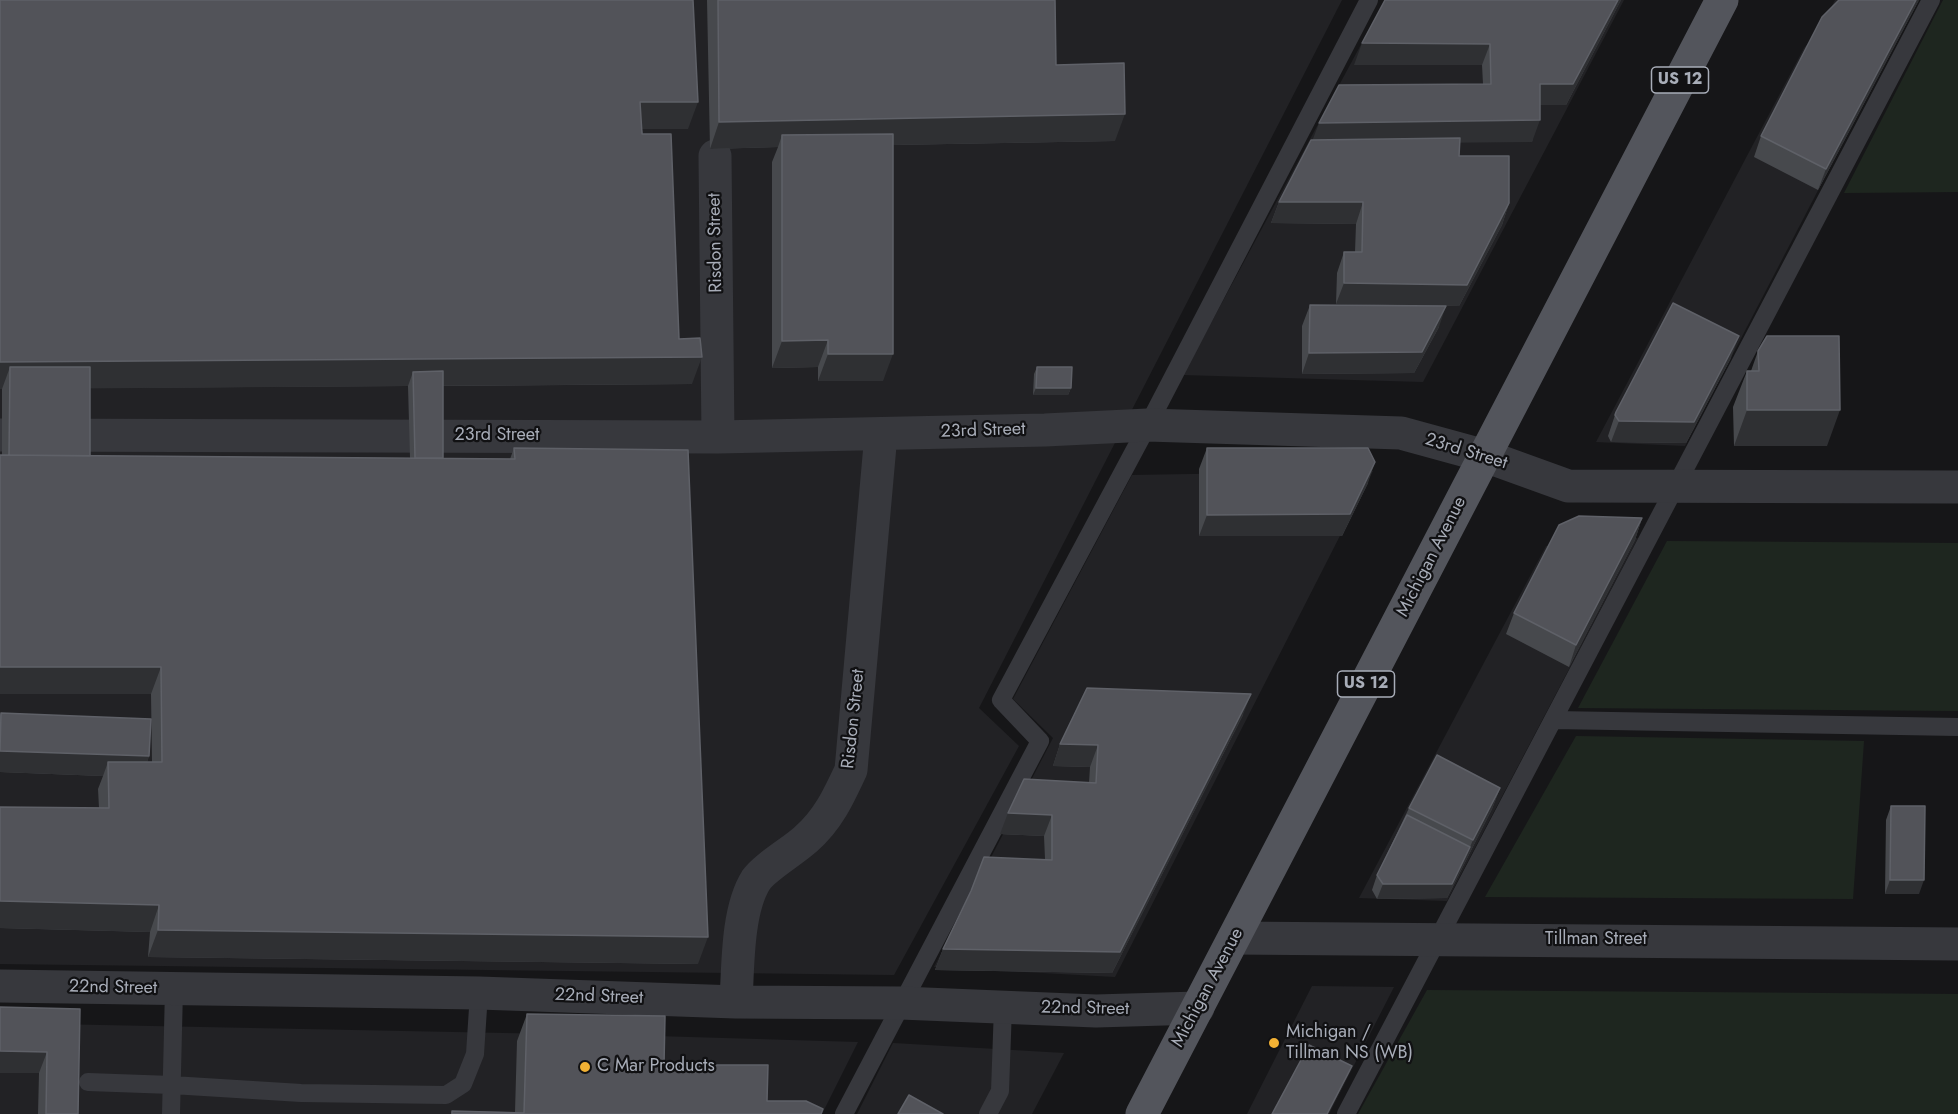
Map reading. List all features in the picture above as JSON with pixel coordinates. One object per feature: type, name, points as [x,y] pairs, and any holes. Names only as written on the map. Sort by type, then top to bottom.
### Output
[{"type":"main road","name":"Michigan Avenue","points":[[1142,1114],[1722,0]]},
{"type":"street","name":"Risdon Street","points":[[715,156],[718,437]]},
{"type":"street","name":"23rd Street","points":[[0,435],[718,437],[1148,425],[1401,433],[1485,456],[1568,486],[1958,487]]},
{"type":"street","name":"Risdon Street","points":[[736,1002],[738,963],[749,893],[758,877],[807,839],[831,812],[851,770],[881,434]]},
{"type":"street","name":"Tillman Street","points":[[1234,938],[1958,944]]},
{"type":"street","name":"22nd Street","points":[[0,987],[479,993],[1096,1011],[1198,1008]]},
{"type":"lane","points":[[844,1114],[1040,741],[1001,700],[1148,425],[1369,0]]},
{"type":"lane","points":[[1346,1114],[1931,0]]},
{"type":"lane","points":[[1554,720],[1958,727]]},
{"type":"lane","points":[[171,1114],[174,989]]},
{"type":"lane","points":[[88,1083],[172,1085],[301,1093],[446,1095],[463,1084],[475,1054],[479,993]]},
{"type":"lane","points":[[988,1114],[1000,1091],[1003,1007]]},
{"type":"shaded area","points":[[0,0],[1342,0],[979,708],[1019,746],[894,975],[0,964]]},
{"type":"shaded area","points":[[1385,0],[1624,0],[1423,382],[1183,375]]},
{"type":"shaded area","points":[[1835,0],[1917,0],[1685,446],[1596,442],[1804,48],[1820,29]]},
{"type":"shaded area","points":[[1943,0],[1958,0],[1958,192],[1844,193]]},
{"type":"shaded area","points":[[1373,471],[1115,977],[934,967],[1053,738],[1013,699],[1132,475]]},
{"type":"shaded area","points":[[1638,538],[1447,901],[1359,898],[1546,546]]},
{"type":"shaded area","points":[[1667,541],[1958,543],[1958,711],[1578,708]]},
{"type":"shaded area","points":[[1576,736],[1864,741],[1853,899],[1485,897]]},
{"type":"shaded area","points":[[1312,986],[1394,987],[1329,1114],[1247,1114]]},
{"type":"shaded area","points":[[1427,990],[1958,994],[1958,1114],[1358,1114]]},
{"type":"shaded area","points":[[0,1023],[858,1042],[822,1114],[0,1114]]},
{"type":"shaded area","points":[[893,1043],[1064,1053],[1032,1114],[857,1114]]},
{"type":"building","points":[[0,0],[693,0],[698,102],[640,102],[642,134],[671,134],[679,339],[700,338],[702,357],[0,362]]},
{"type":"building","points":[[718,0],[1055,0],[1056,65],[1124,63],[1125,114],[719,122]]},
{"type":"building","points":[[1385,0],[1618,0],[1573,84],[1540,84],[1540,120],[1319,123],[1339,85],[1491,84],[1490,44],[1362,43]]},
{"type":"building","points":[[1839,0],[1916,0],[1826,169],[1761,136],[1822,17]]},
{"type":"building","points":[[893,134],[893,354],[828,354],[828,340],[782,341],[782,135]]},
{"type":"building","points":[[1460,138],[1459,156],[1509,156],[1509,203],[1467,285],[1344,283],[1344,252],[1362,252],[1363,202],[1279,202],[1311,140]]},
{"type":"building","points":[[1673,303],[1739,336],[1694,422],[1619,421],[1615,415],[1616,412]]},
{"type":"building","points":[[1310,305],[1446,306],[1422,352],[1309,353]]},
{"type":"building","points":[[1767,336],[1839,336],[1840,410],[1747,410],[1747,371],[1759,371],[1758,351]]},
{"type":"building","points":[[10,367],[90,367],[90,456],[9,455]]},
{"type":"building","points":[[1037,367],[1072,367],[1071,388],[1036,388]]},
{"type":"building","points":[[443,371],[443,458],[415,458],[413,372]]},
{"type":"building","points":[[514,448],[688,450],[708,937],[158,930],[159,905],[0,901],[0,807],[109,808],[108,762],[162,762],[161,667],[0,667],[0,455],[515,459]]},
{"type":"building","points":[[1207,448],[1368,448],[1375,462],[1350,514],[1207,515]]},
{"type":"building","points":[[1579,516],[1642,518],[1576,645],[1514,613],[1559,525]]},
{"type":"building","points":[[1087,688],[1251,694],[1120,952],[943,949],[971,891],[984,857],[1052,860],[1052,815],[1008,813],[1024,779],[1096,783],[1098,745],[1060,744]]},
{"type":"building","points":[[1,713],[151,719],[149,756],[0,751]]},
{"type":"building","points":[[1437,755],[1500,788],[1473,840],[1409,808]]},
{"type":"building","points":[[1891,806],[1925,806],[1924,880],[1890,880]]},
{"type":"building","points":[[1407,815],[1470,847],[1452,884],[1383,884],[1377,875]]},
{"type":"building","points":[[0,1007],[80,1009],[78,1114],[46,1114],[47,1052],[0,1051]]},
{"type":"building","points":[[527,1014],[665,1016],[664,1065],[768,1065],[767,1101],[806,1101],[823,1109],[821,1114],[452,1114],[452,1111],[524,1113]]},
{"type":"building","points":[[1309,1045],[1352,1066],[1327,1114],[1272,1114]]},
{"type":"building","points":[[909,1095],[943,1114],[898,1114]]},
{"type":"place","name":"Michigan / Tillman NS (WB)","points":[[1274,1043]]},
{"type":"place","name":"C Mar Products","points":[[585,1067]]}]
